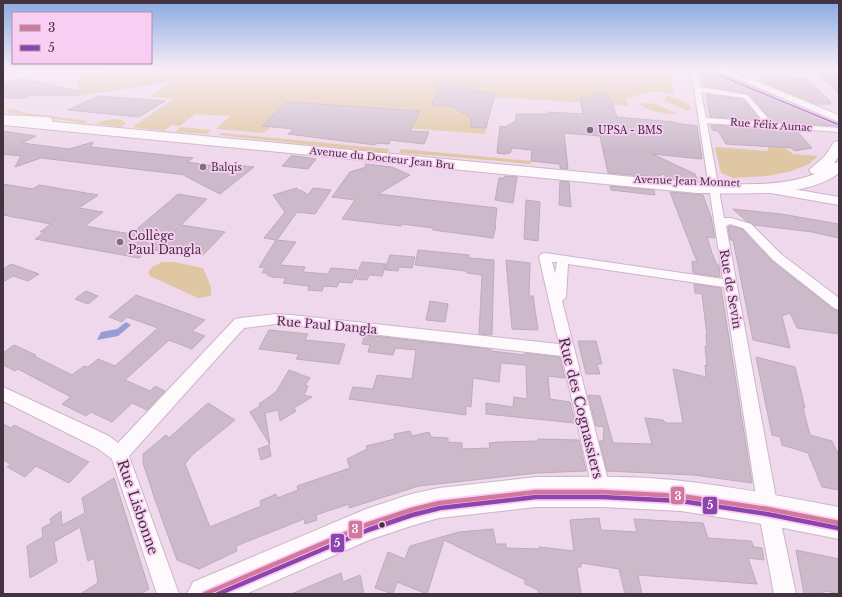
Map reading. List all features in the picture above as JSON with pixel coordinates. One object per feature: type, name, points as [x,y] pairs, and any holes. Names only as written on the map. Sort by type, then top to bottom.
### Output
[{"type":"main road","name":"Avenue du Docteur Jean Bru","points":[[3,118],[47,120],[61,123],[68,127]]},
{"type":"main road","name":"Avenue du Docteur Jean Bru","points":[[3,118],[68,127],[696,188]]},
{"type":"main road","name":"Avenue Jean Monnet","points":[[696,188],[771,181],[803,175],[819,168],[830,159],[839,145]]},
{"type":"main road","name":"Avenue Jean Monnet","points":[[617,181],[646,179],[714,186],[764,188],[811,181],[820,178],[839,166]]},
{"type":"main road","points":[[205,594],[246,587],[301,552],[366,525],[411,510],[439,503],[536,492],[602,492],[681,496],[768,509],[839,523]]},
{"type":"street","name":"Rue de Sevin","points":[[698,97],[768,509],[785,594]]},
{"type":"street","points":[[747,97],[770,125]]},
{"type":"street","points":[[785,97],[839,119]]},
{"type":"street","name":"Rue Félix Aunac","points":[[702,120],[839,130]]},
{"type":"street","points":[[764,188],[839,201]]},
{"type":"street","points":[[717,207],[738,218],[777,257],[839,305]]},
{"type":"street","points":[[720,225],[725,221],[731,221],[747,226]]},
{"type":"street","points":[[560,323],[545,258],[731,284]]},
{"type":"street","points":[[560,323],[560,281],[563,260]]},
{"type":"street","name":"Rue Paul Dangla","points":[[119,454],[240,323],[276,319],[292,320],[567,351]]},
{"type":"street","name":"Rue des Cognassiers","points":[[560,323],[602,492]]},
{"type":"street","name":"Rue Lisbonne","points":[[3,394],[103,442],[119,454],[168,594]]},
{"type":"shaded area","points":[[150,97],[631,97],[626,98],[629,106],[498,97],[497,99],[494,99],[485,134],[280,119],[264,133],[216,129],[230,116],[195,114],[180,126],[172,125],[164,131],[132,127],[174,99]]},
{"type":"shaded area","points":[[666,97],[676,98],[691,107],[688,111],[665,101]]},
{"type":"shaded area","points":[[639,104],[655,104],[678,114],[653,111],[643,107]]},
{"type":"shaded area","points":[[11,109],[26,113],[88,121],[84,123],[5,112]]},
{"type":"shaded area","points":[[115,119],[122,120],[126,123],[121,127],[96,124],[102,121]]},
{"type":"shaded area","points":[[181,127],[211,130],[207,134],[175,132]]},
{"type":"shaded area","points":[[222,133],[389,149],[387,153],[219,135]]},
{"type":"shaded area","points":[[769,146],[785,148],[793,154],[818,156],[809,164],[792,171],[768,176],[733,178],[721,173],[715,147],[767,151]]},
{"type":"shaded area","points":[[401,149],[531,161],[531,164],[399,153]]},
{"type":"shaded area","points":[[162,262],[174,262],[203,268],[211,287],[211,296],[198,298],[150,276],[148,272],[152,267]]},
{"type":"water","points":[[126,322],[131,325],[118,336],[97,340],[101,332],[117,329]]},
{"type":"building","points":[[3,97],[26,97],[24,98]]},
{"type":"building","points":[[97,97],[165,101],[139,117],[68,110]]},
{"type":"building","points":[[435,97],[494,97],[486,128],[470,127],[472,118],[451,106],[432,105]]},
{"type":"building","points":[[580,97],[610,97],[617,117],[675,122],[697,126],[702,159],[652,154],[695,174],[698,182],[665,178],[664,174],[655,177],[608,173],[600,136],[564,133],[568,169],[560,168],[560,164],[531,161],[532,150],[512,148],[510,153],[497,153],[500,126],[505,127],[516,121],[516,114],[549,114],[548,112],[583,114]]},
{"type":"building","points":[[706,97],[727,97],[743,99],[761,120],[710,117]]},
{"type":"building","points":[[751,97],[775,97],[839,126],[773,122]]},
{"type":"building","points":[[799,97],[826,97],[831,103],[817,104]]},
{"type":"building","points":[[287,102],[420,111],[410,131],[429,132],[424,144],[390,140],[389,144],[376,143],[375,145],[288,134],[294,129],[262,126]]},
{"type":"building","points":[[711,125],[797,131],[812,148],[795,151],[791,148],[726,144],[718,131],[712,130]]},
{"type":"building","points":[[3,131],[36,136],[22,143],[69,149],[93,142],[91,147],[193,158],[187,162],[222,167],[226,164],[254,167],[220,194],[185,176],[186,175],[41,158],[15,167],[21,156],[3,154]]},
{"type":"building","points":[[291,156],[316,159],[308,169],[282,166]]},
{"type":"building","points":[[365,164],[392,167],[410,175],[378,194],[497,208],[496,226],[493,238],[433,230],[433,228],[402,224],[401,226],[342,219],[355,200],[332,197],[350,172],[366,167]]},
{"type":"building","points":[[505,176],[517,177],[513,203],[495,200],[499,178],[504,178]]},
{"type":"building","points":[[560,181],[569,182],[571,207],[559,205]]},
{"type":"building","points":[[3,184],[33,189],[39,185],[98,195],[79,208],[103,212],[85,226],[131,234],[178,194],[207,199],[181,225],[225,232],[203,255],[191,253],[185,256],[149,249],[139,258],[35,239],[45,232],[40,232],[51,224],[3,215]]},
{"type":"building","points":[[610,186],[654,190],[655,195],[611,190]]},
{"type":"building","points":[[297,188],[308,195],[313,188],[331,190],[315,214],[297,212],[277,240],[296,242],[280,265],[305,267],[303,272],[328,274],[331,268],[357,270],[352,283],[339,282],[337,287],[324,286],[322,291],[308,290],[309,286],[283,283],[286,278],[272,277],[267,275],[268,273],[262,273],[265,268],[259,267],[276,240],[264,238],[285,212],[273,195]]},
{"type":"building","points":[[670,192],[703,195],[711,217],[715,238],[707,237],[717,265],[719,265],[720,277],[693,273],[692,261],[697,262]]},
{"type":"building","points":[[526,200],[540,202],[538,241],[524,239]]},
{"type":"building","points":[[733,209],[781,214],[839,224],[839,238],[812,232],[754,225],[746,221]]},
{"type":"building","points":[[730,226],[742,229],[772,261],[833,309],[839,311],[839,334],[797,328],[790,313],[782,316],[790,348],[753,340],[733,240],[730,240],[728,227]]},
{"type":"building","points":[[418,250],[469,255],[469,258],[494,260],[492,335],[479,334],[482,275],[467,273],[467,271],[415,265]]},
{"type":"building","points":[[390,255],[415,257],[412,268],[399,267],[398,271],[385,270]]},
{"type":"building","points":[[506,260],[530,263],[529,296],[533,296],[538,330],[512,329]]},
{"type":"building","points":[[362,262],[386,264],[382,276],[369,275],[367,280],[355,279]]},
{"type":"building","points":[[11,264],[39,274],[28,281],[13,276],[3,282],[3,269]]},
{"type":"building","points":[[694,284],[721,288],[752,483],[694,475],[607,471],[599,441],[603,441],[604,427],[596,426],[588,395],[600,396],[613,443],[652,444],[645,418],[663,420],[666,423],[683,423],[673,369],[706,377],[705,365],[707,366],[705,346],[707,346],[706,335],[707,336],[702,294],[695,293]]},
{"type":"building","points":[[86,291],[98,296],[88,304],[75,299]]},
{"type":"building","points":[[136,295],[205,320],[192,331],[205,336],[192,349],[169,340],[125,380],[150,391],[155,386],[165,391],[147,410],[132,403],[112,422],[91,412],[86,416],[62,404],[71,397],[18,369],[15,371],[3,365],[3,353],[14,345],[36,355],[34,356],[72,375],[84,366],[88,367],[98,359],[115,366],[158,328],[127,317],[122,322],[109,317]]},
{"type":"building","points":[[430,301],[448,304],[445,322],[426,320]]},
{"type":"building","points":[[269,330],[308,334],[305,340],[345,344],[339,364],[296,359],[299,354],[259,349]]},
{"type":"building","points":[[365,335],[491,349],[491,351],[525,355],[525,353],[560,357],[565,378],[548,376],[550,399],[570,402],[575,423],[486,414],[486,403],[513,407],[514,397],[527,399],[526,365],[501,363],[499,382],[473,378],[471,407],[466,406],[466,415],[349,399],[353,387],[373,389],[377,375],[412,379],[416,350],[395,348],[393,355],[368,352],[370,345],[362,344]]},
{"type":"building","points":[[578,341],[596,341],[602,364],[597,364],[600,374],[586,374]]},
{"type":"building","points":[[756,357],[795,367],[810,435],[832,441],[839,456],[839,490],[822,487],[808,453],[782,445],[780,437],[772,435]]},
{"type":"building","points":[[289,370],[310,378],[305,385],[308,386],[304,395],[312,397],[294,408],[296,411],[280,421],[278,410],[265,413],[270,445],[250,412],[260,406],[259,404],[276,392]]},
{"type":"building","points":[[208,403],[235,420],[192,455],[185,464],[210,527],[261,506],[260,501],[276,494],[277,498],[298,490],[297,486],[350,468],[347,459],[367,449],[366,446],[395,439],[394,434],[410,431],[412,436],[429,432],[431,437],[448,438],[448,442],[462,443],[462,449],[490,448],[489,443],[538,441],[538,439],[579,440],[586,471],[537,473],[419,486],[349,508],[349,504],[316,515],[317,520],[305,524],[304,519],[236,546],[237,551],[199,569],[177,560],[143,463],[143,454],[166,435],[169,438]]},
{"type":"building","points":[[3,424],[11,428],[14,425],[89,462],[69,483],[36,466],[25,477],[7,467],[11,464],[3,460]]},
{"type":"building","points":[[269,445],[271,456],[261,460],[258,449]]},
{"type":"building","points":[[114,478],[149,589],[141,594],[80,594],[98,583],[94,558],[88,561],[80,527],[54,542],[57,562],[30,578],[27,546],[43,537],[42,528],[51,523],[50,519],[61,511],[62,525],[85,513],[82,498]]},
{"type":"building","points":[[599,518],[601,530],[637,532],[634,519],[703,523],[708,538],[751,541],[754,547],[762,548],[764,560],[748,558],[757,584],[638,575],[642,594],[625,594],[619,569],[581,563],[581,567],[577,567],[581,594],[538,594],[538,590],[525,584],[525,580],[444,540],[427,594],[397,582],[393,594],[375,588],[388,552],[405,559],[410,546],[459,532],[493,529],[496,544],[506,544],[506,548],[539,549],[539,547],[574,551],[570,520]]},
{"type":"building","points":[[796,550],[839,559],[839,594],[826,591],[820,594],[804,594]]},
{"type":"building","points":[[341,573],[343,582],[360,575],[364,594],[291,594]]},
{"type":"transit line","name":"5","points":[[771,97],[837,124]]},
{"type":"transit line","name":"3","points":[[205,594],[366,525],[411,510],[439,503],[536,492],[602,492],[681,496],[768,509],[839,523]]},
{"type":"transit line","name":"5","points":[[218,594],[368,530],[412,515],[440,508],[536,497],[602,497],[681,501],[767,514],[838,528]]},
{"type":"place","name":"UPSA - BMS","points":[[590,130]]},
{"type":"place","name":"Balqis","points":[[203,167]]},
{"type":"place","name":"Collège Paul Dangla","points":[[120,242]]}]
